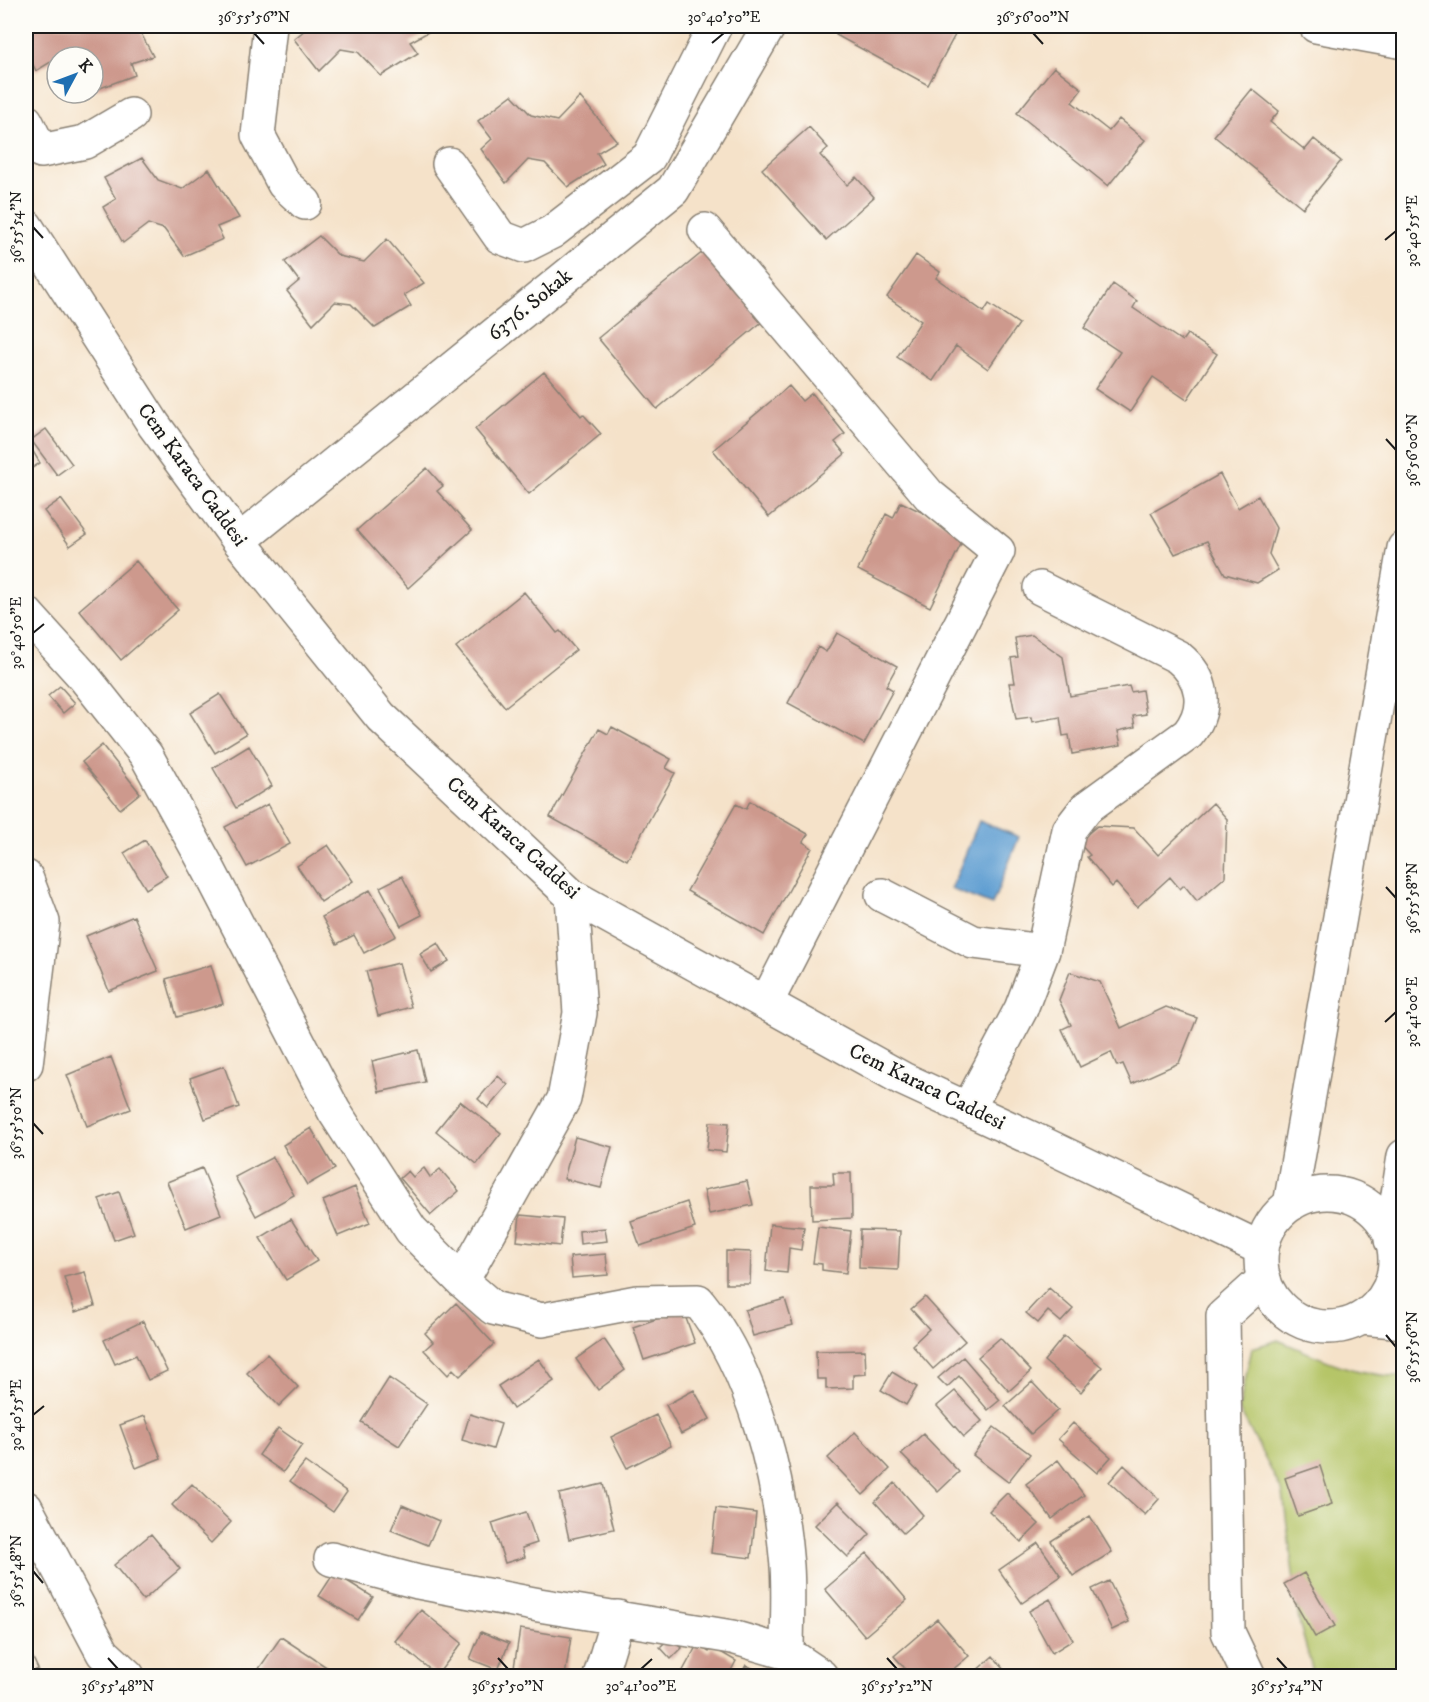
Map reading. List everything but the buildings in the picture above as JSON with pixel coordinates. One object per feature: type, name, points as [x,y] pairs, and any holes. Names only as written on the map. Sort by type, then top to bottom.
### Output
[{"type":"street","points":[[270,26],[258,135],[284,184],[305,203]]},
{"type":"street","points":[[449,164],[500,237],[524,246],[552,232],[649,157],[716,26]]},
{"type":"street","name":"6376. Sokak","points":[[239,541],[673,190],[769,26]]},
{"type":"street","points":[[1316,26],[1404,42]]},
{"type":"street","points":[[26,121],[41,151],[85,142],[131,115]]},
{"type":"street","name":"Cem Karaca Caddesi","points":[[26,226],[154,426],[239,541],[381,717],[572,896],[903,1079],[968,1109],[1263,1264]]},
{"type":"street","points":[[705,231],[929,495],[998,550],[766,1003]]},
{"type":"street","points":[[1290,1205],[1404,548]]},
{"type":"street","points":[[968,1109],[1021,1009],[1043,951],[1065,839],[1075,820],[1086,808],[1188,734],[1196,725],[1202,701],[1196,677],[1189,665],[1178,657],[1040,588]]},
{"type":"street","points":[[26,613],[84,677],[146,755],[208,868],[334,1111],[411,1230],[462,1281],[493,1308],[542,1320],[637,1302],[698,1301],[717,1324],[748,1392],[773,1472],[787,1567],[787,1653]]},
{"type":"street","points":[[26,878],[43,922],[26,1064]]},
{"type":"street","points":[[882,895],[973,942],[1043,951]]},
{"type":"street","points":[[462,1281],[564,1099],[580,1013],[572,896]]},
{"type":"street","points":[[1263,1264],[1279,1306],[1304,1323],[1334,1327],[1363,1318],[1377,1307],[1390,1284],[1397,1241],[1404,1156]]},
{"type":"street","points":[[1249,1677],[1228,1632],[1223,1316],[1263,1264],[1271,1224],[1290,1205],[1319,1194],[1349,1197],[1376,1214],[1397,1241]]},
{"type":"street","points":[[1363,1318],[1404,1322]]},
{"type":"street","points":[[26,1508],[98,1665],[128,1677]]},
{"type":"street","points":[[331,1559],[418,1582],[732,1637],[787,1653],[821,1677]]},
{"type":"street","points":[[600,1677],[618,1617]]},
{"type":"green space","points":[[1278,1340],[1355,1370],[1387,1376],[1403,1376],[1403,1676],[1314,1676],[1299,1621],[1283,1493],[1239,1409],[1252,1348]]},
{"type":"water","points":[[979,821],[1019,837],[992,905],[951,889]]}]
